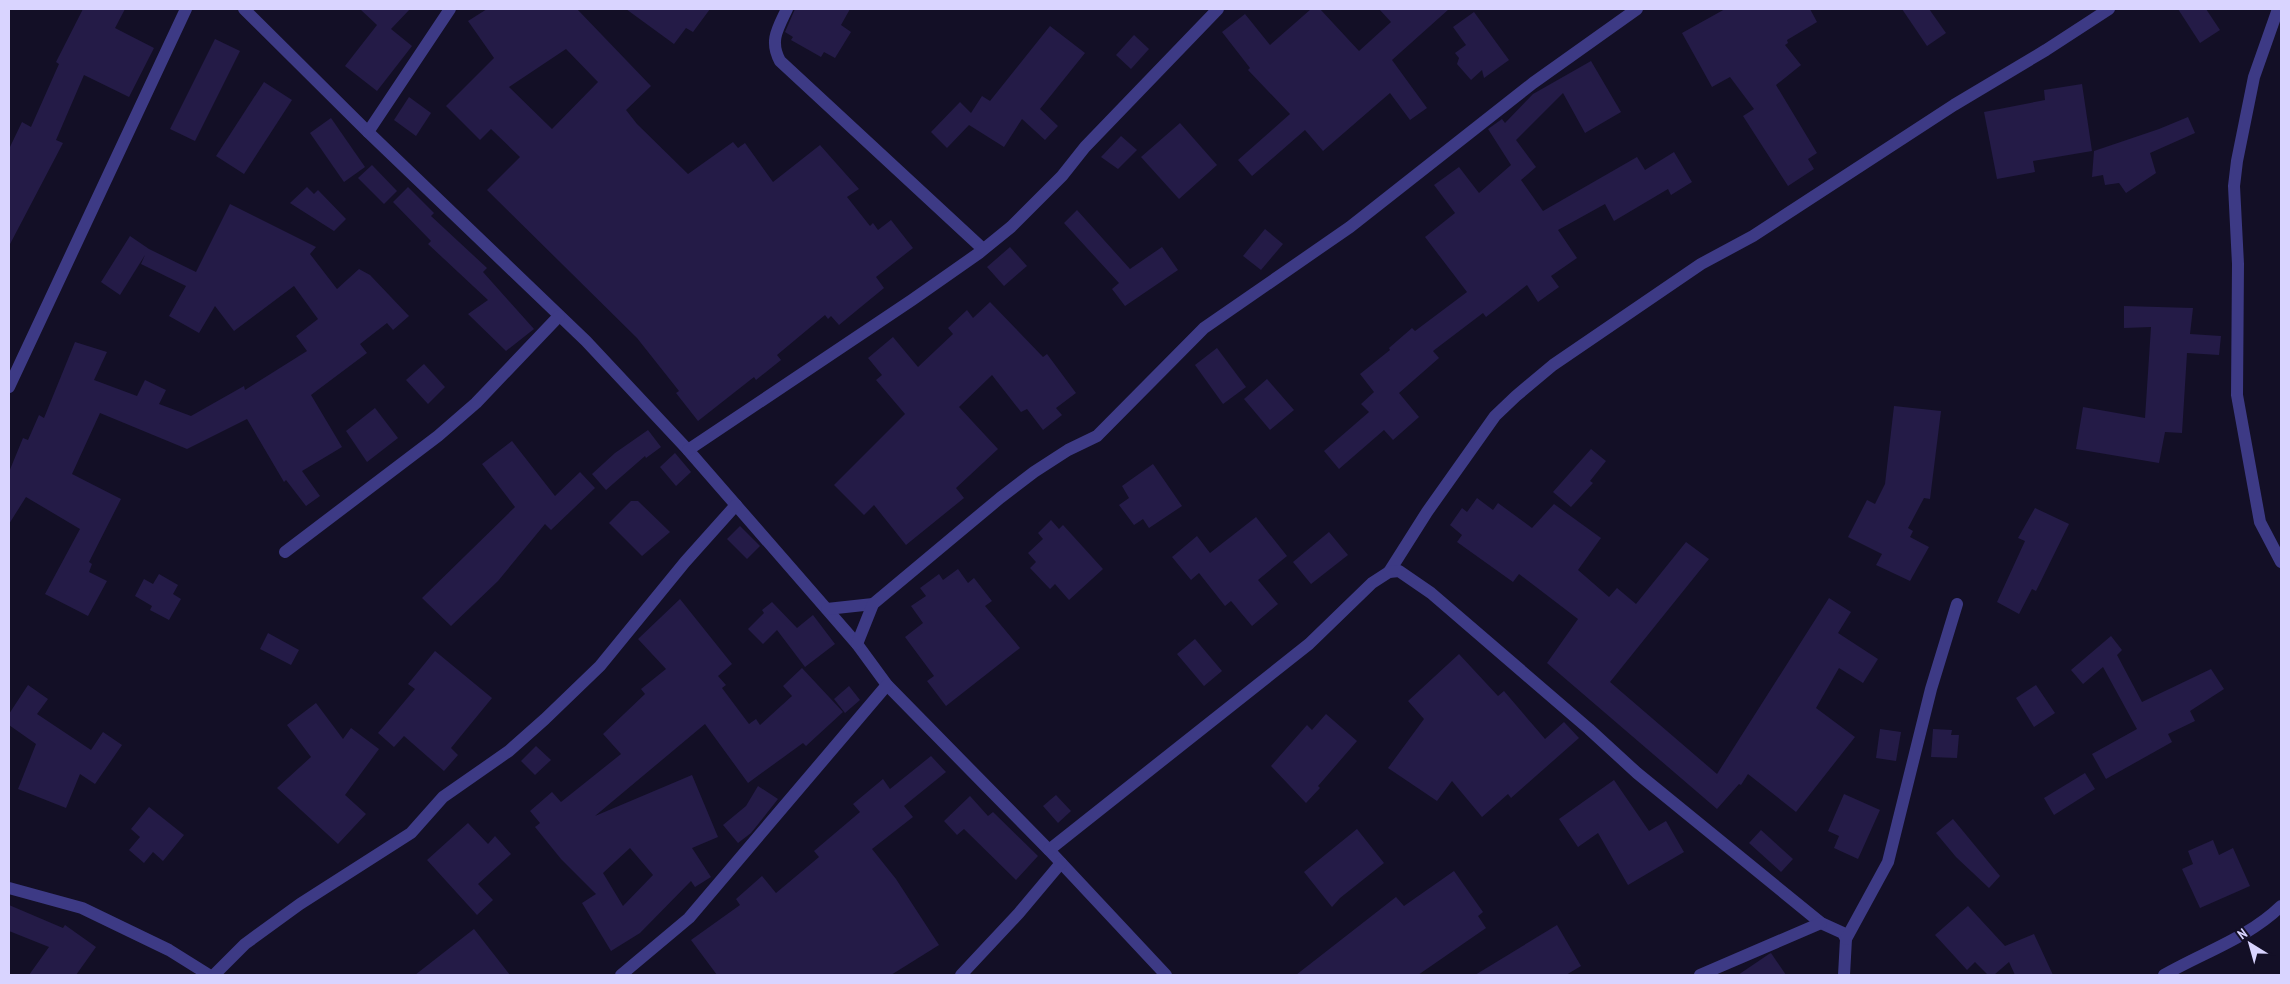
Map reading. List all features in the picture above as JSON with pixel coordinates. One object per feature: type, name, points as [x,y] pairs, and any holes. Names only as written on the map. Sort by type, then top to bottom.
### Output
[{"type":"street","points":[[9,386],[186,9]]},
{"type":"street","points":[[244,9],[368,132],[586,341],[688,450],[736,505],[857,644],[886,685],[1049,850],[1166,975]]},
{"type":"street","points":[[368,132],[450,9]]},
{"type":"street","points":[[786,9],[774,38],[774,51],[780,61],[983,249]]},
{"type":"street","points":[[688,450],[912,300],[1011,227],[1062,176],[1085,147],[1218,9]]},
{"type":"street","points":[[857,644],[873,604],[1027,477],[1068,450],[1097,436],[1204,328],[1350,227],[1533,83],[1637,9]]},
{"type":"street","points":[[1049,850],[1309,644],[1357,596],[1389,572],[1427,512],[1483,432],[1516,396],[1553,365],[1701,264],[1753,236],[1954,105],[2046,50],[2109,9]]},
{"type":"street","points":[[2278,9],[2254,77],[2237,161],[2234,186],[2238,264],[2237,395],[2260,522],[2281,562]]},
{"type":"street","points":[[285,552],[438,436],[476,403],[559,316]]},
{"type":"street","points":[[214,975],[245,944],[300,904],[411,833],[443,797],[509,751],[545,719],[600,666],[685,562],[736,505]]},
{"type":"street","points":[[1389,572],[1399,571],[1431,593],[1589,729],[1636,774],[1821,923],[1843,933],[1846,939]]},
{"type":"street","points":[[827,610],[873,604]]},
{"type":"street","points":[[1844,975],[1846,939],[1888,862],[1931,689],[1957,604]]},
{"type":"street","points":[[621,975],[689,918],[886,685]]},
{"type":"street","points":[[961,975],[1019,913],[1060,863]]},
{"type":"street","points":[[9,888],[82,908],[168,950],[209,975]]},
{"type":"street","points":[[2164,975],[2183,964],[2212,952],[2246,932],[2281,906]]},
{"type":"street","points":[[1700,975],[1821,923]]},
{"type":"building","points":[[83,9],[125,9],[115,28],[154,48],[129,97],[84,75],[56,140],[63,143],[9,246],[9,149],[22,122],[31,127],[59,64],[56,62]]},
{"type":"building","points":[[360,9],[410,9],[391,29],[412,46],[377,91],[345,66],[377,25]]},
{"type":"building","points":[[487,9],[577,9],[651,86],[626,110],[637,124],[688,174],[733,142],[738,148],[745,143],[773,182],[820,145],[859,189],[847,197],[870,226],[873,223],[878,230],[891,220],[913,248],[876,277],[884,288],[839,325],[831,316],[828,319],[825,315],[777,355],[781,360],[756,380],[754,377],[698,421],[676,393],[679,391],[637,338],[487,190],[520,157],[491,129],[480,140],[446,106],[494,58],[468,21]],"holes":[[[566,49],[598,82],[552,129],[509,87]]]},
{"type":"building","points":[[626,9],[710,9],[693,32],[686,28],[674,44]]},
{"type":"building","points":[[795,9],[850,9],[841,25],[851,32],[835,58],[824,52],[821,57],[791,40],[793,37],[785,32]]},
{"type":"building","points":[[1311,9],[1320,9],[1359,51],[1391,22],[1379,9],[1449,9],[1392,60],[1427,108],[1410,120],[1390,93],[1323,151],[1305,130],[1252,176],[1238,160],[1290,114],[1248,70],[1250,68],[1222,32],[1245,14],[1270,45]]},
{"type":"building","points":[[1725,9],[1810,9],[1817,22],[1787,40],[1788,43],[1785,45],[1801,65],[1776,85],[1817,153],[1808,159],[1814,169],[1788,186],[1743,116],[1754,109],[1730,77],[1712,87],[1682,33]]},
{"type":"building","points":[[1902,9],[1929,9],[1946,33],[1927,46]]},
{"type":"building","points":[[2178,9],[2206,9],[2220,30],[2200,43]]},
{"type":"building","points":[[1474,12],[1509,60],[1484,78],[1482,70],[1471,80],[1457,64],[1459,58],[1455,53],[1466,45],[1453,27]]},
{"type":"building","points":[[1050,26],[1085,53],[1040,109],[1058,126],[1045,140],[1022,119],[1004,147],[969,125],[947,148],[931,132],[960,102],[971,113],[982,96],[990,101]]},
{"type":"building","points":[[1134,35],[1149,49],[1131,69],[1116,55]]},
{"type":"building","points":[[215,39],[240,51],[195,141],[170,129]]},
{"type":"building","points":[[1591,61],[1621,112],[1585,133],[1563,93],[1516,140],[1536,167],[1521,180],[1543,211],[1637,157],[1645,170],[1674,152],[1692,182],[1671,195],[1668,189],[1614,221],[1605,204],[1558,230],[1577,258],[1551,276],[1559,287],[1538,302],[1527,285],[1486,317],[1483,313],[1433,351],[1439,358],[1399,393],[1419,417],[1393,440],[1384,430],[1339,469],[1324,451],[1369,412],[1361,404],[1374,392],[1360,374],[1390,350],[1389,348],[1412,328],[1415,331],[1467,292],[1425,237],[1455,213],[1434,185],[1459,167],[1479,193],[1511,165],[1488,129],[1502,119],[1505,123],[1533,94]]},
{"type":"building","points":[[264,82],[292,100],[244,174],[216,156]]},
{"type":"building","points":[[2082,84],[2092,151],[2033,161],[2035,172],[1997,179],[1984,112],[2045,100],[2044,90]]},
{"type":"building","points":[[409,97],[431,113],[416,136],[394,120]]},
{"type":"building","points":[[2188,117],[2195,133],[2150,153],[2156,173],[2126,193],[2119,183],[2105,185],[2103,175],[2092,177],[2094,151]]},
{"type":"building","points":[[331,118],[365,167],[344,182],[310,133]]},
{"type":"building","points":[[1180,123],[1217,165],[1179,199],[1141,157]]},
{"type":"building","points":[[1121,136],[1137,150],[1118,169],[1101,157]]},
{"type":"building","points":[[372,165],[397,191],[384,204],[358,178]]},
{"type":"building","points":[[307,187],[314,194],[318,190],[346,219],[334,231],[290,203]]},
{"type":"building","points":[[408,187],[434,213],[431,216],[487,268],[483,272],[534,329],[506,351],[468,314],[488,300],[428,244],[431,241],[393,202]]},
{"type":"building","points":[[230,204],[316,247],[310,254],[337,289],[359,269],[370,275],[409,316],[393,330],[387,323],[360,344],[367,353],[311,395],[342,447],[302,471],[320,496],[306,506],[286,480],[284,482],[247,419],[187,449],[100,413],[72,474],[121,499],[89,562],[92,564],[89,572],[107,581],[88,616],[45,594],[80,529],[26,497],[9,524],[9,472],[23,438],[28,440],[39,415],[44,418],[75,342],[107,352],[94,380],[137,396],[145,380],[166,390],[159,404],[191,416],[244,386],[245,390],[307,351],[296,336],[318,319],[294,286],[234,331],[215,306],[199,333],[169,316],[186,286],[141,264],[145,255],[120,295],[101,282],[130,236],[149,249],[196,272]]},
{"type":"building","points":[[1077,210],[1130,269],[1162,247],[1178,270],[1125,306],[1112,289],[1119,283],[1064,223]]},
{"type":"building","points":[[1265,229],[1283,244],[1261,270],[1243,256]]},
{"type":"building","points":[[1010,247],[1027,266],[1004,286],[987,267]]},
{"type":"building","points":[[990,302],[1043,357],[1047,354],[1076,393],[1056,408],[1062,415],[1043,430],[1027,409],[1021,412],[992,375],[959,407],[998,449],[956,488],[964,498],[906,545],[874,505],[864,515],[834,485],[905,414],[876,380],[882,375],[868,358],[893,337],[918,367],[953,334],[948,328],[967,310],[973,318]]},
{"type":"building","points":[[2124,306],[2193,308],[2190,334],[2221,336],[2219,355],[2187,353],[2182,433],[2165,432],[2159,463],[2076,449],[2083,407],[2145,418],[2151,327],[2124,328]]},
{"type":"building","points":[[1217,348],[1246,387],[1223,404],[1195,365]]},
{"type":"building","points":[[424,364],[445,387],[428,404],[406,380]]},
{"type":"building","points":[[1267,379],[1294,410],[1270,430],[1244,399]]},
{"type":"building","points":[[1894,406],[1941,411],[1930,499],[1924,498],[1908,528],[1913,531],[1910,537],[1929,547],[1910,581],[1876,565],[1882,554],[1848,537],[1867,500],[1875,504],[1885,484]]},
{"type":"building","points":[[375,408],[398,438],[367,462],[346,431]]},
{"type":"building","points":[[648,430],[661,447],[646,458],[645,456],[606,490],[592,474],[615,453]]},
{"type":"building","points":[[512,441],[555,496],[580,472],[595,488],[551,530],[545,524],[498,581],[451,626],[422,598],[515,507],[482,464]]},
{"type":"building","points":[[1591,449],[1606,461],[1590,481],[1593,483],[1571,507],[1553,492]]},
{"type":"building","points":[[675,453],[691,472],[676,486],[660,467]]},
{"type":"building","points":[[1153,464],[1182,506],[1149,528],[1143,519],[1134,525],[1119,505],[1129,498],[1122,486]]},
{"type":"building","points":[[1477,498],[1493,510],[1498,503],[1532,528],[1554,504],[1601,538],[1578,570],[1609,597],[1617,588],[1636,604],[1686,542],[1709,559],[1610,682],[1717,774],[1829,598],[1851,612],[1838,633],[1878,659],[1863,683],[1839,668],[1816,708],[1855,737],[1796,812],[1748,774],[1741,785],[1739,784],[1717,809],[1547,663],[1578,619],[1519,574],[1513,582],[1457,542],[1462,535],[1450,525],[1462,508],[1467,512]]},
{"type":"building","points":[[631,501],[638,501],[670,532],[642,556],[609,523]]},
{"type":"building","points":[[2035,508],[2069,524],[2036,591],[2032,589],[2019,614],[1997,602],[2025,541],[2018,538]]},
{"type":"building","points":[[1256,517],[1287,556],[1258,580],[1278,604],[1252,626],[1231,601],[1225,606],[1199,573],[1191,580],[1172,557],[1197,536],[1210,553]]},
{"type":"building","points":[[1051,520],[1059,529],[1063,525],[1103,569],[1069,600],[1055,584],[1050,589],[1030,568],[1036,562],[1028,553],[1043,539],[1038,533]]},
{"type":"building","points":[[740,526],[760,546],[747,559],[727,539]]},
{"type":"building","points":[[1329,532],[1348,555],[1311,584],[1293,562]]},
{"type":"building","points":[[958,569],[968,583],[974,578],[992,601],[985,606],[1020,648],[946,706],[927,681],[934,676],[905,637],[923,623],[911,606],[926,596],[920,588],[939,574],[943,580]]},
{"type":"building","points":[[159,574],[178,585],[173,594],[181,599],[169,620],[150,610],[152,606],[135,596],[144,579],[153,584]]},
{"type":"building","points":[[680,599],[732,664],[718,676],[726,685],[722,688],[749,724],[756,719],[760,725],[792,696],[783,686],[802,668],[843,712],[806,746],[803,743],[748,783],[705,724],[595,816],[692,775],[718,837],[692,848],[711,877],[695,887],[691,881],[640,933],[611,951],[582,903],[596,894],[561,859],[535,827],[540,823],[530,811],[552,792],[561,802],[621,754],[603,734],[645,694],[641,689],[666,669],[638,639]],"holes":[[[630,848],[653,875],[623,906],[603,873]]]},
{"type":"building","points":[[772,602],[797,628],[813,615],[835,644],[805,667],[777,630],[763,644],[748,629],[764,613],[762,610]]},
{"type":"building","points":[[268,633],[299,650],[291,665],[260,649]]},
{"type":"building","points":[[2111,636],[2122,650],[2117,655],[2142,702],[2211,669],[2224,689],[2190,711],[2195,721],[2168,734],[2172,742],[2106,779],[2092,754],[2137,729],[2103,667],[2083,684],[2071,670]]},
{"type":"building","points":[[1195,639],[1222,671],[1204,686],[1177,654]]},
{"type":"building","points":[[435,651],[492,698],[451,748],[458,755],[444,771],[404,736],[394,747],[378,733],[415,689],[408,684]]},
{"type":"building","points":[[1459,654],[1498,696],[1504,691],[1545,739],[1564,722],[1579,738],[1511,798],[1508,794],[1482,817],[1452,781],[1437,801],[1388,768],[1424,719],[1408,701]]},
{"type":"building","points":[[28,685],[48,699],[37,714],[91,750],[103,732],[122,745],[95,784],[80,774],[66,808],[18,789],[36,744],[9,725],[9,714]]},
{"type":"building","points":[[2036,685],[2055,713],[2034,727],[2016,698]]},
{"type":"building","points":[[849,686],[860,700],[845,713],[834,699]]},
{"type":"building","points":[[316,703],[343,739],[351,728],[379,749],[345,795],[366,814],[338,844],[277,788],[311,757],[287,725]]},
{"type":"building","points":[[1326,714],[1357,741],[1318,786],[1320,788],[1306,803],[1271,766],[1307,725],[1312,730]]},
{"type":"building","points":[[1880,729],[1901,732],[1896,761],[1876,758]]},
{"type":"building","points":[[1933,729],[1952,730],[1951,735],[1959,735],[1957,758],[1931,757]]},
{"type":"building","points":[[536,746],[551,760],[535,775],[521,761]]},
{"type":"building","points":[[931,756],[946,772],[904,806],[913,817],[872,849],[896,879],[939,945],[891,975],[717,975],[691,940],[740,905],[736,899],[762,876],[776,893],[819,857],[814,851],[860,812],[853,804],[883,779],[890,789]]},
{"type":"building","points":[[2085,773],[2095,789],[2054,815],[2044,798]]},
{"type":"building","points":[[1614,780],[1649,831],[1666,821],[1684,852],[1628,885],[1598,833],[1578,847],[1559,819]]},
{"type":"building","points":[[758,786],[778,799],[751,833],[738,843],[723,825],[746,806]]},
{"type":"building","points":[[1844,794],[1880,810],[1858,859],[1834,848],[1839,836],[1828,831]]},
{"type":"building","points":[[1056,795],[1071,811],[1058,823],[1043,806]]},
{"type":"building","points":[[970,796],[988,816],[993,812],[1038,856],[1016,880],[964,829],[957,835],[944,821]]},
{"type":"building","points":[[149,807],[184,835],[163,861],[153,852],[144,863],[129,850],[140,837],[131,829]]},
{"type":"building","points":[[1953,819],[2000,876],[1989,888],[1956,857],[1936,833]]},
{"type":"building","points":[[468,823],[488,844],[495,836],[511,854],[478,884],[493,900],[477,915],[427,860]]},
{"type":"building","points":[[1357,829],[1384,863],[1340,898],[1332,907],[1304,872]]},
{"type":"building","points":[[1761,830],[1793,859],[1781,872],[1749,843]]},
{"type":"building","points":[[2213,840],[2219,855],[2233,848],[2250,886],[2200,908],[2182,869],[2193,864],[2188,851]]},
{"type":"building","points":[[1454,871],[1483,912],[1478,916],[1486,928],[1418,975],[1296,975],[1396,897],[1404,906]]},
{"type":"building","points":[[9,905],[63,928],[65,925],[96,947],[76,975],[29,975],[49,947],[9,931]]},
{"type":"building","points":[[1968,906],[2005,946],[2034,934],[2053,975],[2015,975],[2009,962],[1994,975],[1988,975],[1975,962],[1967,970],[1935,935]]},
{"type":"building","points":[[1557,925],[1581,966],[1566,975],[1475,975]]},
{"type":"building","points":[[474,929],[510,975],[415,975]]},
{"type":"building","points":[[1771,953],[1786,975],[1738,975],[1769,954]]}]
